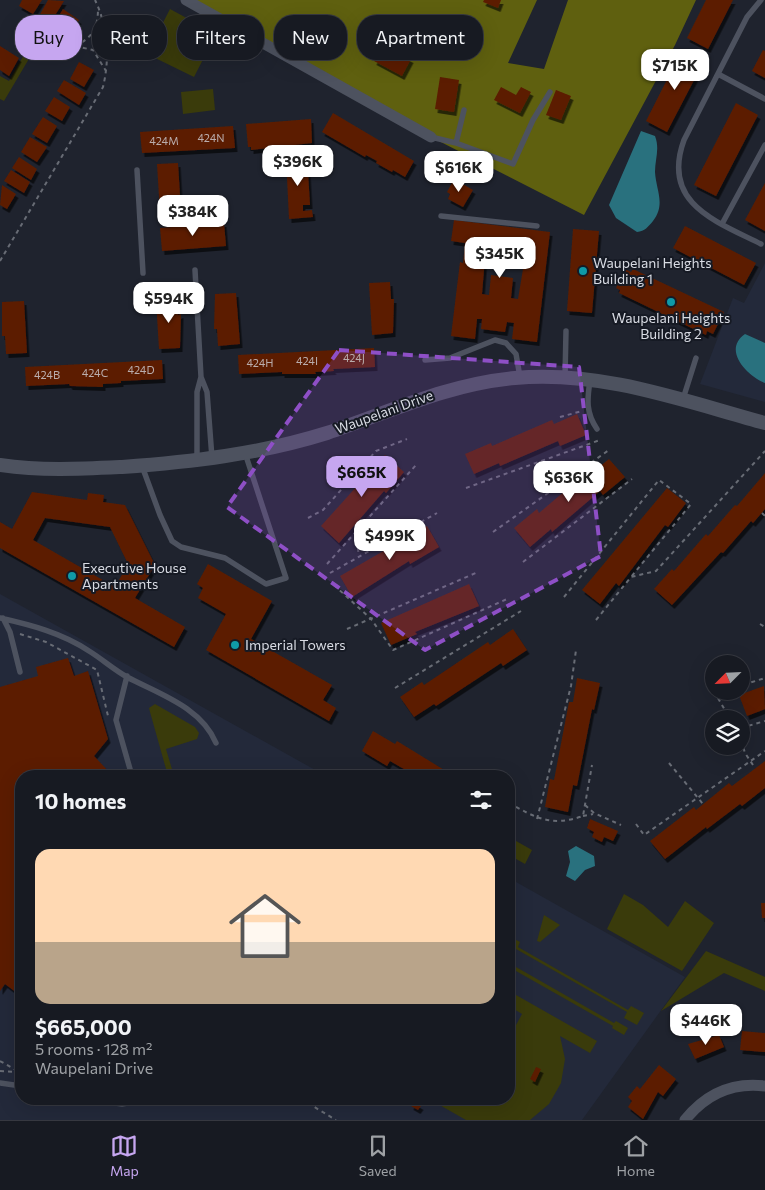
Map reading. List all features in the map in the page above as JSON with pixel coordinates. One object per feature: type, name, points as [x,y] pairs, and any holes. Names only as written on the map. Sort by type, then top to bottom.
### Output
[{"type":"street","points":[[186,0],[431,137]]},
{"type":"street","name":"Waupelani Drive","points":[[0,464],[48,470],[142,466],[212,459],[245,453],[332,431],[441,391],[520,377],[590,379],[626,386],[765,423]]},
{"type":"street","points":[[685,1120],[695,1107],[725,1089],[747,1085],[765,1086]]},
{"type":"lane","points":[[760,0],[747,17],[684,140],[678,157],[677,172],[681,186],[696,208],[761,244]]},
{"type":"lane","points":[[718,74],[765,99]]},
{"type":"lane","points":[[431,137],[456,143],[513,164],[533,120],[550,92]]},
{"type":"lane","points":[[456,143],[464,110]]},
{"type":"lane","points":[[722,224],[765,145]]},
{"type":"lane","points":[[453,165],[472,176]]},
{"type":"lane","points":[[138,170],[143,273]]},
{"type":"lane","points":[[441,216],[537,226]]},
{"type":"lane","points":[[195,270],[200,377],[197,392],[197,461]]},
{"type":"lane","points":[[565,377],[566,331]]},
{"type":"lane","points":[[425,360],[450,358],[496,340],[506,343],[516,354],[520,377]]},
{"type":"lane","points":[[683,401],[696,358]]},
{"type":"lane","points":[[200,377],[207,392],[212,459]]},
{"type":"lane","points":[[590,379],[587,398],[588,410],[591,420],[598,429]]},
{"type":"lane","points":[[142,466],[172,541],[181,547],[225,558],[266,584],[286,578],[245,453]]},
{"type":"lane","points":[[1,618],[10,632],[20,672]]},
{"type":"lane","points":[[1,618],[32,625],[89,650],[127,676],[194,713],[208,728],[216,743]]},
{"type":"lane","points":[[127,676],[116,720],[130,770]]},
{"type":"lane","points":[[0,1083],[15,1085]]},
{"type":"path","points":[[0,261],[98,100],[106,73],[106,36],[95,0]]},
{"type":"path","points":[[98,7],[96,28],[84,42],[74,46],[92,50],[106,73]]},
{"type":"path","points":[[560,417],[588,410]]},
{"type":"path","points":[[308,518],[323,510],[376,451],[407,440]]},
{"type":"path","points":[[466,488],[600,440]]},
{"type":"path","points":[[493,532],[609,450]]},
{"type":"path","points":[[631,577],[656,571],[765,451]]},
{"type":"path","points":[[327,564],[416,465]]},
{"type":"path","points":[[523,562],[632,479]]},
{"type":"path","points":[[564,597],[659,480],[691,504],[596,620]]},
{"type":"path","points":[[762,513],[765,516]]},
{"type":"path","points":[[330,573],[437,514]]},
{"type":"path","points":[[356,532],[359,557]]},
{"type":"path","points":[[347,630],[478,572]]},
{"type":"path","points":[[334,585],[371,619],[393,650],[507,599]]},
{"type":"path","points":[[395,688],[521,611]]},
{"type":"path","points":[[760,624],[765,627]]},
{"type":"path","points":[[20,634],[46,642],[97,670],[109,717]]},
{"type":"path","points":[[537,819],[571,686],[576,650]]},
{"type":"path","points":[[750,683],[765,678]]},
{"type":"path","points":[[750,725],[765,721]]},
{"type":"path","points":[[636,824],[644,835],[765,751]]},
{"type":"path","points":[[747,755],[755,768]]},
{"type":"path","points":[[669,763],[703,804]]},
{"type":"path","points":[[583,816],[592,765]]},
{"type":"path","points":[[585,805],[594,813],[621,825]]},
{"type":"path","points":[[515,806],[537,819],[567,821],[594,813]]},
{"type":"path","points":[[0,1061],[15,1070]]},
{"type":"path","points":[[0,1071],[15,1072]]},
{"type":"path","points":[[311,1105],[336,1120]]},
{"type":"highlighted area","points":[[339,350],[579,367],[601,556],[425,650],[227,507]]},
{"type":"shaded area","points":[[186,0],[537,0],[508,63],[544,69],[568,0],[696,0],[675,45],[584,215],[431,137],[293,60],[347,60],[347,15],[274,15],[274,49],[264,44],[264,15],[213,15]]},
{"type":"shaded area","points":[[170,9],[181,15],[177,15],[177,60],[203,60],[194,77],[159,60],[167,60],[167,15]]},
{"type":"shaded area","points":[[21,60],[28,60],[4,101],[0,99],[0,76],[9,81]]},
{"type":"shaded area","points":[[213,89],[215,110],[183,114],[181,92]]},
{"type":"shaded area","points":[[765,263],[765,402],[700,384],[733,298],[744,303]]},
{"type":"shaded area","points":[[0,594],[315,770],[15,770],[15,1105],[515,1105],[515,881],[685,977],[582,1120],[0,1120]]},
{"type":"shaded area","points":[[155,704],[195,727],[199,733],[197,739],[166,749],[172,770],[166,770],[149,708]]},
{"type":"shaded area","points":[[515,840],[532,850],[525,864],[515,858]]},
{"type":"shaded area","points":[[624,894],[643,905],[668,927],[685,901],[714,923],[682,971],[607,929]]},
{"type":"shaded area","points":[[544,915],[560,925],[540,942],[537,941]]},
{"type":"shaded area","points":[[515,939],[520,942],[518,947],[628,1010],[631,1006],[644,1013],[637,1025],[624,1018],[627,1012],[516,949],[515,951]]},
{"type":"shaded area","points":[[706,951],[765,977],[765,991],[724,973],[661,1011]]},
{"type":"shaded area","points":[[515,966],[614,1023],[616,1021],[628,1028],[624,1035],[612,1028],[613,1026],[515,970]]},
{"type":"shaded area","points":[[515,994],[597,1041],[590,1053],[560,1036],[565,1059],[561,1083],[549,1104],[530,1120],[466,1120],[440,1105],[515,1105],[515,1027],[522,1014],[515,1010]]},
{"type":"water","points":[[641,131],[655,136],[657,150],[655,172],[660,203],[657,215],[653,221],[644,230],[637,232],[616,218],[609,205]]},
{"type":"water","points":[[745,334],[765,343],[765,383],[751,375],[736,355],[736,347],[739,340]]},
{"type":"water","points":[[576,846],[594,856],[595,866],[585,870],[575,881],[566,876],[570,862],[568,851]]},
{"type":"building","points":[[22,0],[42,0],[33,14],[19,6]]},
{"type":"building","points":[[48,0],[64,1],[55,15],[40,15]]},
{"type":"building","points":[[484,0],[501,0],[498,8],[483,2]]},
{"type":"building","points":[[706,0],[733,0],[708,49],[687,38]]},
{"type":"building","points":[[63,9],[72,15],[59,15]]},
{"type":"building","points":[[0,46],[15,55],[15,60],[18,60],[9,76],[0,70]]},
{"type":"building","points":[[682,50],[704,61],[667,132],[646,121]]},
{"type":"building","points":[[763,50],[765,51],[765,78],[752,71]]},
{"type":"building","points":[[374,60],[410,60],[402,76]]},
{"type":"building","points":[[79,62],[94,70],[84,87],[70,79]]},
{"type":"building","points":[[440,77],[459,80],[454,112],[435,109]]},
{"type":"building","points":[[64,80],[86,93],[79,105],[57,91]]},
{"type":"building","points":[[501,87],[516,95],[521,87],[531,92],[520,113],[494,100]]},
{"type":"building","points":[[556,90],[571,96],[561,120],[546,115]]},
{"type":"building","points":[[54,97],[70,107],[62,121],[45,111]]},
{"type":"building","points":[[736,103],[758,115],[716,196],[694,185]]},
{"type":"building","points":[[333,113],[414,161],[405,177],[393,170],[392,172],[376,163],[377,161],[366,155],[365,157],[322,132]]},
{"type":"building","points":[[43,117],[57,126],[47,143],[32,134]]},
{"type":"building","points":[[311,119],[312,143],[251,150],[251,147],[248,147],[246,124]]},
{"type":"building","points":[[233,126],[235,148],[142,153],[140,132]]},
{"type":"building","points":[[30,137],[47,147],[37,162],[21,152]]},
{"type":"building","points":[[307,156],[310,205],[303,205],[303,211],[312,210],[313,217],[289,219],[286,157]]},
{"type":"building","points":[[19,157],[37,169],[31,180],[12,168]]},
{"type":"building","points":[[178,163],[181,212],[160,213],[157,164]]},
{"type":"building","points":[[11,170],[30,182],[24,193],[4,181]]},
{"type":"building","points":[[454,179],[473,190],[463,207],[448,199],[450,194],[447,192]]},
{"type":"building","points":[[765,183],[765,231],[745,220]]},
{"type":"building","points":[[2,185],[16,194],[7,209],[0,205]]},
{"type":"building","points":[[454,220],[550,232],[537,342],[512,339],[514,323],[507,322],[505,332],[481,329],[482,319],[477,319],[475,339],[451,336],[460,262],[463,263],[465,243],[451,241]],"holes":[[[486,246],[526,251],[518,299],[511,298],[513,278],[491,275],[489,295],[482,294]]]},
{"type":"building","points":[[224,223],[226,246],[162,251],[160,228]]},
{"type":"building","points":[[685,226],[756,263],[744,285],[673,248]]},
{"type":"building","name":"Waupelani Heights Building 1","points":[[573,229],[599,231],[592,313],[567,311]]},
{"type":"building","name":"Waupelani Heights Building 2","points":[[625,269],[631,272],[633,269],[724,312],[713,334],[707,331],[706,335],[619,293],[620,290],[616,288]]},
{"type":"building","points":[[390,282],[391,299],[394,299],[393,333],[372,335],[369,283]]},
{"type":"building","points":[[236,293],[240,344],[218,346],[217,329],[214,329],[215,294]]},
{"type":"building","points":[[177,299],[178,315],[181,314],[180,348],[159,349],[156,300]]},
{"type":"building","points":[[24,301],[27,353],[6,354],[5,336],[2,336],[2,302]]},
{"type":"building","points":[[374,348],[375,367],[333,369],[334,371],[315,372],[316,374],[282,374],[282,372],[239,374],[238,355]]},
{"type":"building","points":[[162,360],[163,379],[121,381],[121,383],[103,384],[103,387],[70,386],[69,384],[26,386],[25,367]]},
{"type":"building","points":[[577,414],[586,435],[560,446],[558,441],[500,466],[499,463],[474,474],[465,454],[491,443],[492,446],[552,420],[554,424]]},
{"type":"building","points":[[385,455],[404,472],[386,493],[384,491],[339,543],[321,526]]},
{"type":"building","points":[[609,459],[625,477],[603,495],[600,491],[552,532],[551,529],[530,547],[514,528],[537,509],[539,513],[586,473],[588,476]]},
{"type":"building","points":[[765,473],[765,509],[753,523],[751,521],[723,553],[721,552],[672,605],[654,589],[672,569],[674,571],[706,534],[708,536],[735,505],[737,506]]},
{"type":"building","points":[[667,488],[686,503],[668,527],[665,525],[619,586],[616,583],[600,604],[582,590]]},
{"type":"building","name":"Executive House Apartments","points":[[32,492],[87,500],[88,493],[104,495],[103,502],[125,505],[155,565],[135,598],[185,627],[174,647],[0,548],[0,522],[12,529]],"holes":[[[45,518],[110,527],[128,564],[115,587],[33,540]]]},
{"type":"building","points":[[427,526],[439,547],[410,564],[409,561],[352,597],[340,576]]},
{"type":"building","name":"Imperial Towers","points":[[208,564],[272,601],[251,639],[332,685],[323,700],[336,708],[329,721],[206,650],[226,614],[198,598],[203,588],[197,584]]},
{"type":"building","points":[[469,584],[479,606],[415,632],[417,634],[391,645],[381,623]]},
{"type":"building","points":[[513,629],[527,650],[503,666],[501,663],[436,706],[434,704],[414,717],[400,697],[422,682],[424,685],[488,642],[490,645]]},
{"type":"building","points":[[68,658],[74,676],[88,671],[108,739],[94,756],[107,770],[15,770],[15,992],[5,984],[0,991],[0,687],[38,676],[36,667]]},
{"type":"building","points":[[577,678],[600,683],[594,710],[592,709],[577,786],[573,785],[568,812],[545,807],[550,779],[554,780],[569,702],[573,702]]},
{"type":"building","points":[[764,686],[765,709],[750,715],[750,710],[745,710],[741,700],[750,700],[750,691]]},
{"type":"building","points":[[373,731],[395,744],[397,741],[444,770],[406,770],[390,761],[387,766],[362,751]]},
{"type":"building","points":[[765,761],[765,788],[742,806],[740,804],[707,829],[706,827],[665,859],[650,841],[694,807],[696,810],[729,783],[732,786]]},
{"type":"building","points":[[590,819],[618,831],[613,841],[604,837],[602,842],[592,837],[594,832],[587,828]]},
{"type":"building","points":[[761,903],[765,903],[765,918],[762,918]]},
{"type":"building","points":[[742,1031],[765,1033],[765,1052],[740,1050]]},
{"type":"building","points":[[719,1035],[724,1047],[695,1059],[688,1044]]},
{"type":"building","points":[[659,1065],[676,1079],[663,1096],[658,1092],[643,1119],[628,1107],[632,1101],[628,1097],[637,1086],[640,1089]]},
{"type":"building","points":[[536,1067],[541,1069],[535,1082],[530,1079]]},
{"type":"building","points":[[419,1105],[421,1106],[418,1110],[411,1106]]},
{"type":"place","name":"Waupelani Heights Building 1","points":[[583,271]]},
{"type":"place","name":"Waupelani Heights Building 2","points":[[671,302]]},
{"type":"place","name":"Executive House Apartments","points":[[72,576]]},
{"type":"place","name":"Imperial Towers","points":[[235,645]]}]
